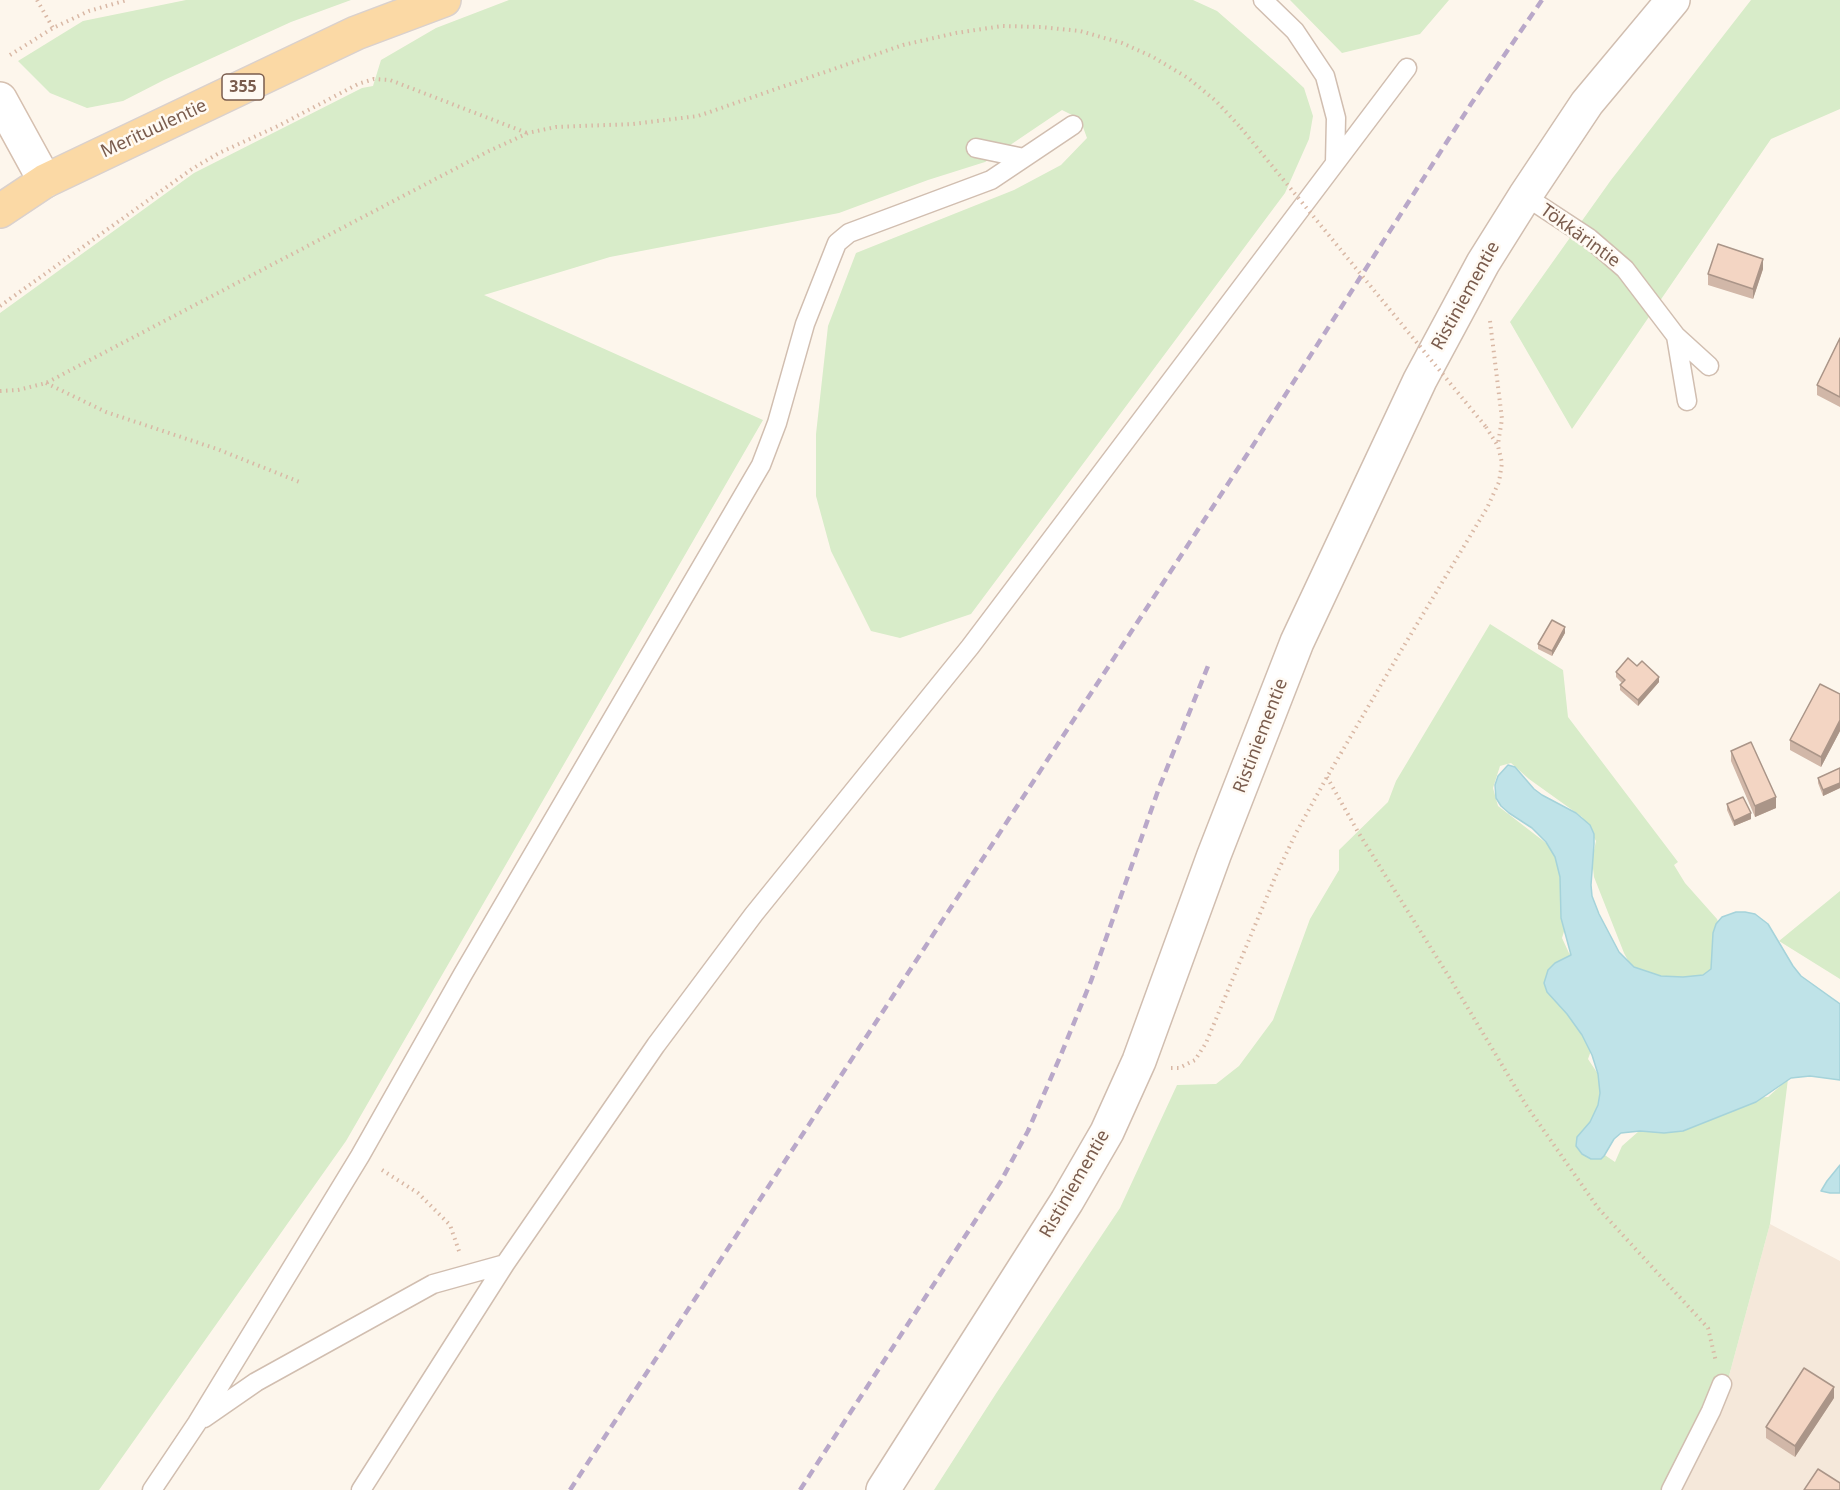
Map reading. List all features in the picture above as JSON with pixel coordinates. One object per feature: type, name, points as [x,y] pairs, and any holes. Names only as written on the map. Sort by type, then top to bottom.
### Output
[{"type":"main road","name":"Merituulentie","points":[[0,211],[45,181],[356,33],[444,0]]},
{"type":"street","name":"Ristiniementie","points":[[883,1490],[1067,1201],[1107,1132],[1139,1061],[1214,855],[1297,642],[1420,380],[1483,263],[1525,196],[1587,103],[1673,0]]},
{"type":"street","points":[[0,99],[45,181]]},
{"type":"lane","points":[[1263,0],[1295,31],[1325,76],[1336,118],[1335,163]]},
{"type":"lane","points":[[361,1490],[505,1264],[656,1045],[747,924],[970,647],[1407,68]]},
{"type":"lane","points":[[152,1490],[197,1423],[360,1156],[463,974],[761,465],[777,423],[805,324],[837,243],[849,233],[991,180],[1073,125]]},
{"type":"lane","points":[[976,148],[1024,158]]},
{"type":"lane","name":"Tökkärintie","points":[[1525,196],[1589,238],[1625,269],[1676,336],[1709,366]]},
{"type":"lane","name":"Tökkärintie","points":[[1676,336],[1687,401]]},
{"type":"lane","points":[[197,1423],[256,1382],[433,1284],[505,1264]]},
{"type":"lane","points":[[1671,1490],[1712,1411],[1722,1384]]},
{"type":"path","points":[[37,0],[53,28]]},
{"type":"path","points":[[10,55],[53,28],[89,11],[127,0]]},
{"type":"path","points":[[0,391],[18,390],[46,383],[468,162],[528,133],[556,127],[633,124],[698,116],[903,45],[1002,26],[1080,31],[1122,43],[1153,57],[1188,78],[1216,101],[1241,128],[1486,427],[1498,446],[1502,463],[1499,482],[1487,508],[1296,833],[1276,875],[1206,1043],[1195,1060],[1179,1068],[1161,1069],[1139,1061]]},
{"type":"path","points":[[0,306],[192,169],[219,153],[278,126],[358,84],[374,79],[390,80],[528,133]]},
{"type":"path","points":[[1489,315],[1502,419],[1498,446]]},
{"type":"path","points":[[46,383],[106,412],[217,449],[302,483]]},
{"type":"path","points":[[1327,777],[1358,832],[1526,1105],[1599,1208],[1708,1328],[1722,1384]]},
{"type":"path","points":[[360,1156],[418,1192],[450,1225],[467,1274]]},
{"type":"shaded area","points":[[1770,1224],[1840,1261],[1840,1490],[1680,1490],[1719,1413]]},
{"type":"green space","points":[[186,0],[351,0],[291,22],[123,101],[87,108],[50,93],[18,61],[83,21]]},
{"type":"green space","points":[[509,0],[1193,0],[1217,11],[1304,88],[1313,116],[1309,139],[1285,193],[971,614],[900,638],[871,631],[831,551],[816,496],[816,434],[828,326],[856,253],[1014,190],[1061,165],[1087,138],[1080,119],[1062,110],[985,162],[928,180],[839,213],[610,257],[484,295],[763,420],[346,1141],[99,1490],[0,1490],[0,313],[194,173],[362,88],[373,86],[381,60],[436,28]]},
{"type":"green space","points":[[1290,0],[1449,0],[1420,34],[1342,53]]},
{"type":"green space","points":[[1751,0],[1840,0],[1840,109],[1771,139],[1572,429],[1510,322],[1611,180]]},
{"type":"green space","points":[[1490,624],[1563,670],[1568,717],[1678,862],[1674,865],[1685,883],[1717,919],[1723,933],[1715,978],[1660,981],[1641,970],[1633,970],[1594,877],[1592,860],[1596,841],[1582,817],[1529,779],[1511,763],[1500,766],[1493,788],[1498,806],[1559,853],[1567,922],[1562,938],[1569,953],[1589,968],[1592,1048],[1588,1059],[1616,1101],[1590,1145],[1615,1162],[1622,1146],[1639,1131],[1755,1098],[1768,1097],[1788,1079],[1770,1224],[1719,1413],[1680,1490],[934,1490],[1120,1208],[1177,1085],[1216,1084],[1239,1066],[1273,1020],[1310,919],[1339,870],[1339,850],[1388,802],[1396,781]]},
{"type":"green space","points":[[1840,891],[1840,979],[1779,941]]},
{"type":"water","points":[[1508,765],[1515,767],[1542,795],[1576,813],[1590,825],[1594,834],[1592,896],[1619,952],[1634,967],[1661,976],[1703,975],[1711,969],[1713,933],[1722,917],[1736,912],[1745,912],[1755,914],[1768,924],[1801,976],[1840,1004],[1840,1080],[1810,1076],[1791,1078],[1756,1102],[1683,1131],[1621,1133],[1614,1139],[1601,1159],[1591,1159],[1582,1154],[1576,1146],[1577,1137],[1590,1122],[1598,1105],[1600,1093],[1598,1074],[1582,1035],[1547,992],[1544,983],[1548,970],[1555,963],[1571,955],[1561,918],[1560,877],[1555,857],[1546,842],[1532,828],[1501,806],[1496,798],[1495,785],[1498,776]]},
{"type":"water","points":[[1840,1165],[1840,1193],[1821,1191],[1827,1181]]},
{"type":"building","points":[[1718,244],[1763,259],[1753,289],[1708,274]]},
{"type":"building","points":[[1840,338],[1840,397],[1817,385]]},
{"type":"building","points":[[1552,620],[1565,627],[1552,651],[1538,644]]},
{"type":"building","points":[[1628,658],[1637,666],[1642,661],[1659,677],[1638,700],[1620,685],[1625,680],[1616,672]]},
{"type":"building","points":[[1820,684],[1840,694],[1840,720],[1821,757],[1790,740]]},
{"type":"building","points":[[1751,742],[1776,797],[1755,806],[1731,751]]},
{"type":"building","points":[[1840,768],[1840,783],[1823,790],[1818,778]]},
{"type":"building","points":[[1743,797],[1751,813],[1734,821],[1727,804]]},
{"type":"building","points":[[1804,1368],[1834,1387],[1795,1446],[1766,1427]]},
{"type":"building","points":[[1818,1469],[1840,1483],[1840,1490],[1804,1490]]},
{"type":"railway","points":[[570,1490],[1252,447],[1471,104],[1542,0]]},
{"type":"railway","points":[[800,1490],[1001,1181],[1028,1131],[1091,981],[1159,788],[1208,666]]}]
